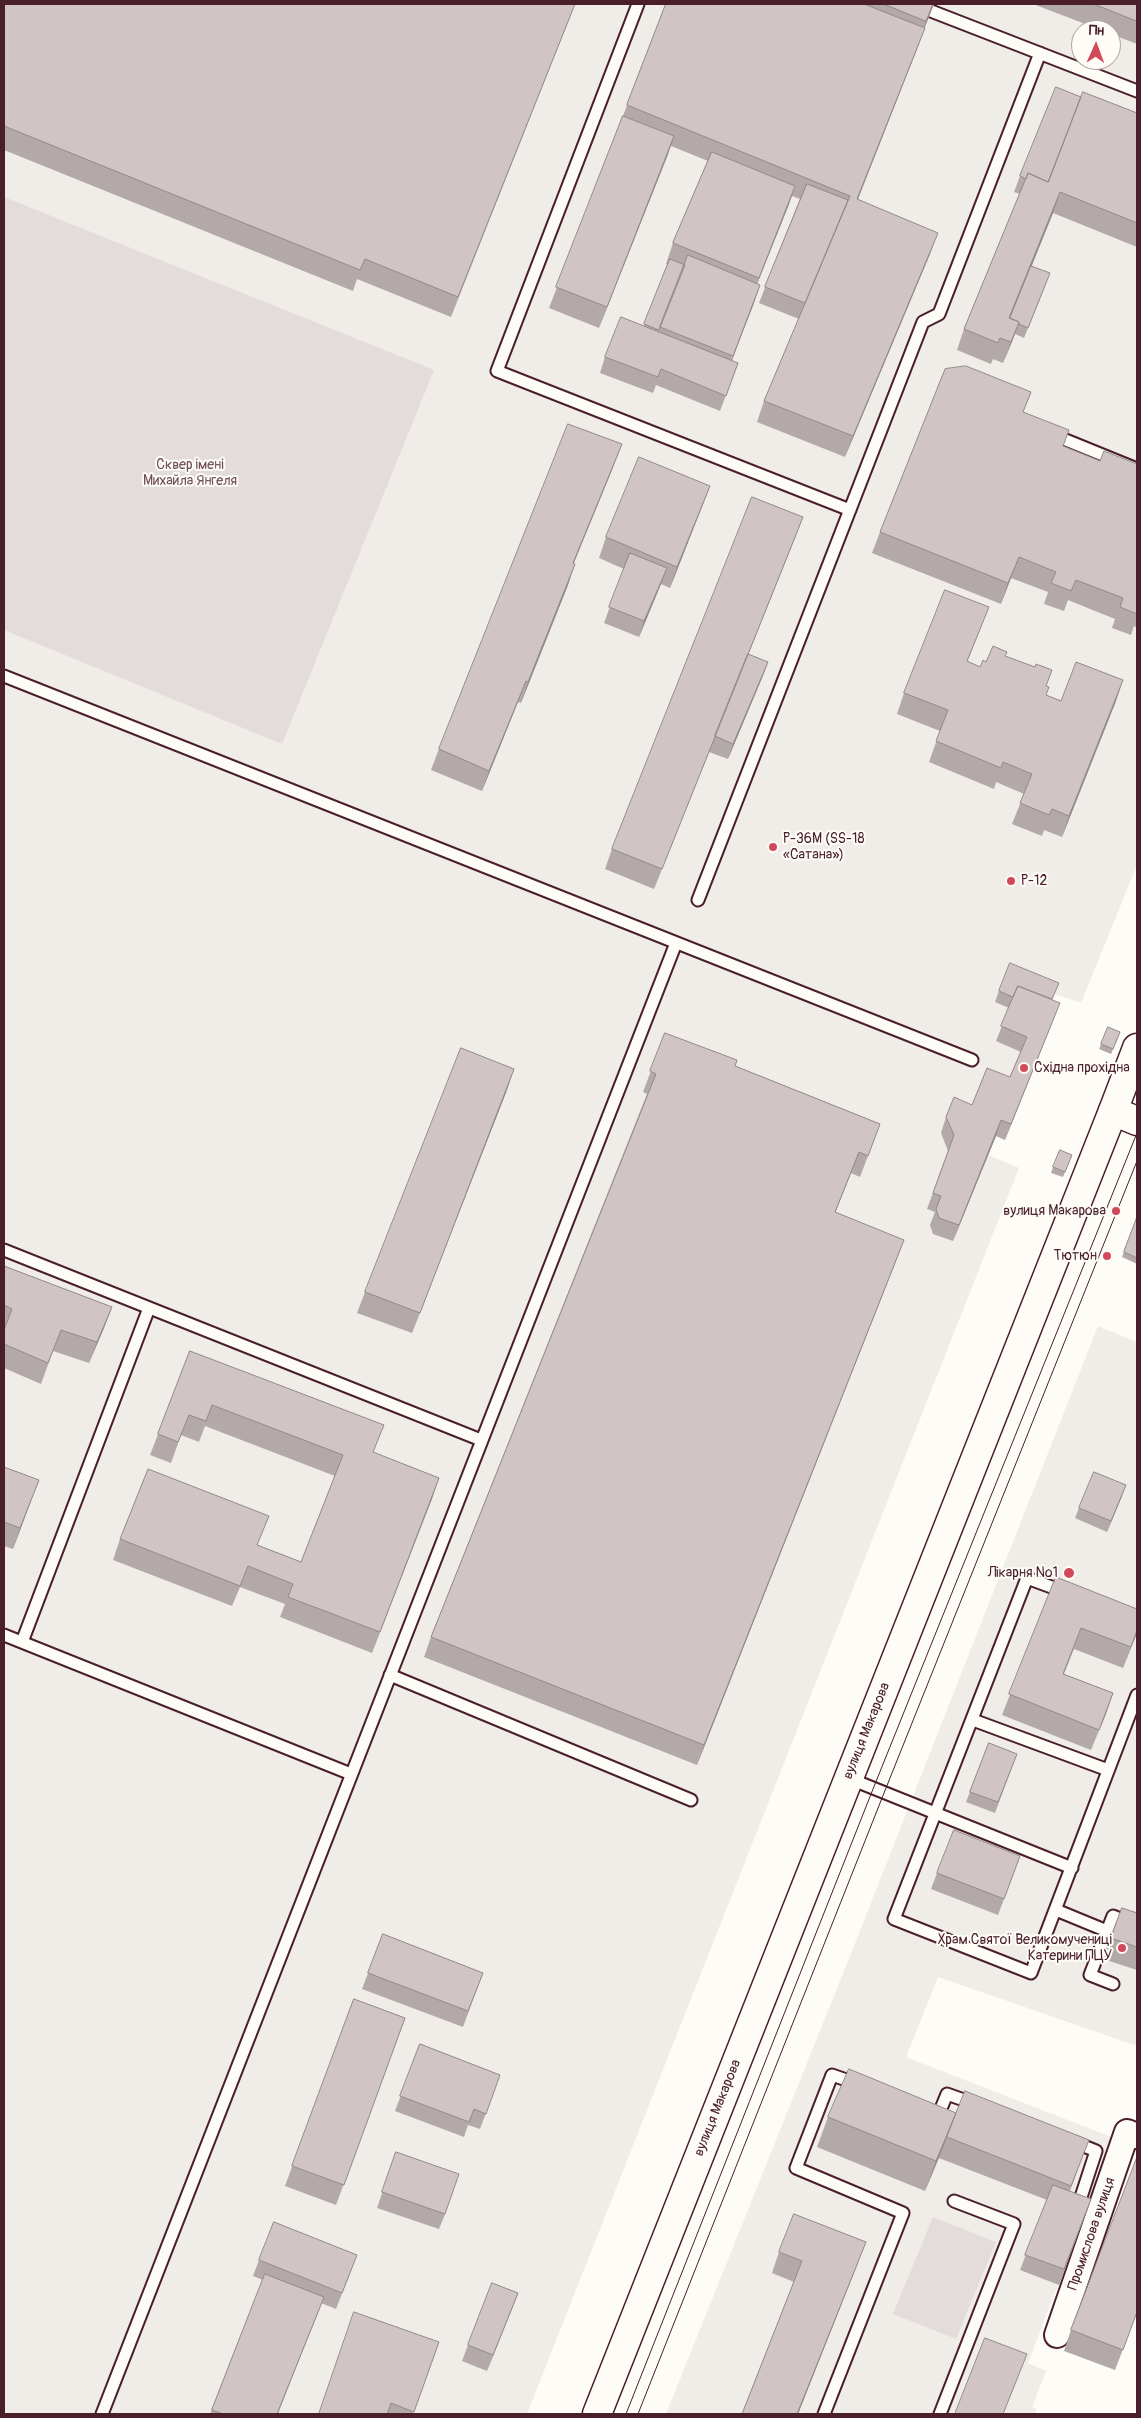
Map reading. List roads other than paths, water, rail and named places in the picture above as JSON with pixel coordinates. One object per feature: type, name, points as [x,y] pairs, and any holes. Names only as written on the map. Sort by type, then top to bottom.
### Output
[{"type":"main road","name":"вулиця Макарова","points":[[597,2414],[1137,1048]]},
{"type":"main road","points":[[1112,1111],[1137,1121]]},
{"type":"street","name":"Промислова вулиця","points":[[1057,2335],[1132,2134]]},
{"type":"lane","points":[[638,4],[497,371],[850,510]]},
{"type":"lane","points":[[931,11],[1137,92]]},
{"type":"lane","points":[[698,900],[923,322],[939,314],[1040,53]]},
{"type":"lane","points":[[1036,427],[1137,469]]},
{"type":"lane","points":[[4,676],[972,1060]]},
{"type":"lane","points":[[102,2414],[676,943]]},
{"type":"lane","points":[[4,1250],[482,1440]]},
{"type":"lane","points":[[22,1642],[149,1308]]},
{"type":"lane","points":[[1073,1595],[1027,1578],[894,1919],[1031,1973],[1137,1695]]},
{"type":"lane","points":[[4,1635],[352,1774]]},
{"type":"lane","points":[[390,1675],[691,1800]]},
{"type":"lane","points":[[973,1720],[1108,1770]]},
{"type":"lane","points":[[848,1778],[1072,1868]]},
{"type":"lane","points":[[1056,1910],[1107,1932]]},
{"type":"lane","points":[[1113,1984],[1090,1975],[1107,1932],[1114,1916],[1137,1926]]},
{"type":"lane","points":[[824,2414],[903,2213],[796,2168],[832,2074],[868,2088]]},
{"type":"lane","points":[[921,2109],[938,2116],[947,2094],[985,2108]]},
{"type":"lane","points":[[1059,2137],[1096,2151],[1081,2197]]},
{"type":"lane","points":[[940,2414],[1014,2224],[954,2201]]},
{"type":"tram line","points":[[626,2414],[873,1789],[1137,1133]]},
{"type":"tram line","points":[[638,2414],[1137,1161]]},
{"type":"place","name":"Р-36М (SS-18 «Сатана»)","points":[[773,847]]},
{"type":"place","name":"Р-12","points":[[1011,881]]},
{"type":"place","name":"Східна прохідна","points":[[1024,1068]]},
{"type":"place","name":"вулиця Макарова","points":[[1116,1211]]},
{"type":"place","name":"Тютюн","points":[[1107,1256]]},
{"type":"place","name":"Лікарня №1","points":[[1069,1573]]},
{"type":"place","name":"Храм Святої Великомучениці Катерини ПЦУ","points":[[1122,1948]]},
{"type":"park label","name":"Сквер імені Михайла Янгеля","points":[[190,474]]}]
